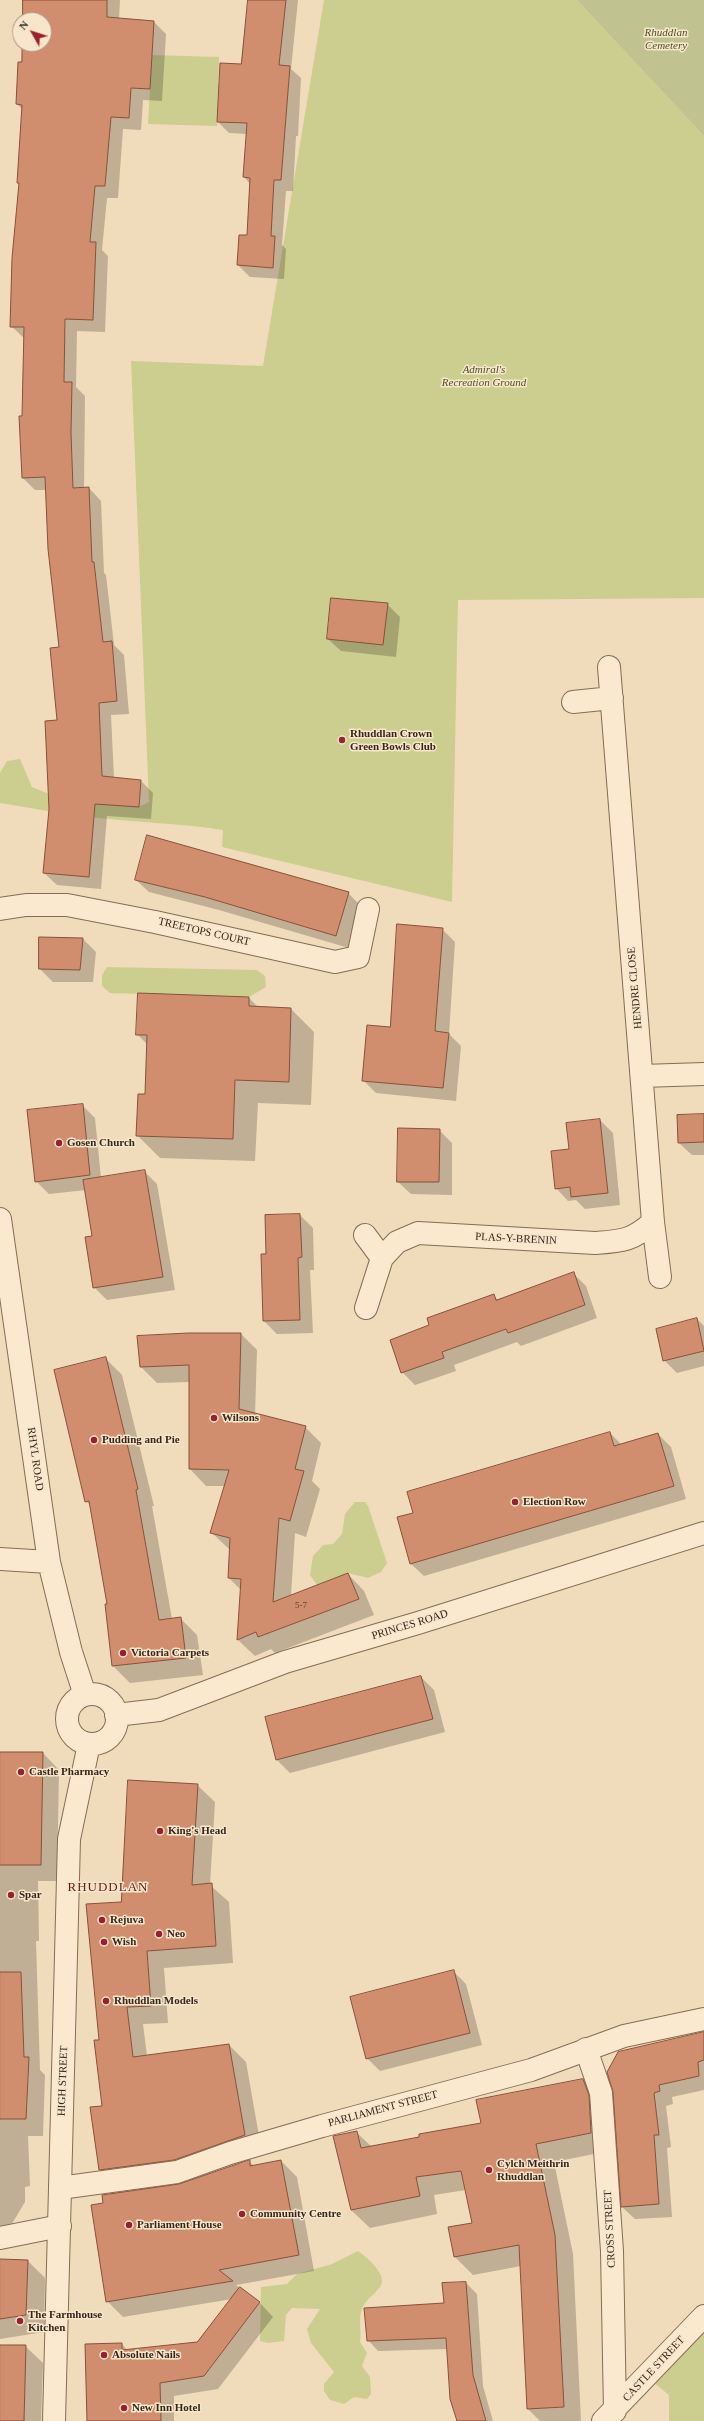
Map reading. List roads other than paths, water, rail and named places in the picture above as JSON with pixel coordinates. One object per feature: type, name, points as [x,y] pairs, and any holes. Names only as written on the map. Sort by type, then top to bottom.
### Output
[{"type":"street","name":"HENDRE CLOSE","points":[[609,667],[653,1222],[660,1277]]},
{"type":"street","points":[[573,702],[612,698]]},
{"type":"street","name":"TREETOPS COURT","points":[[0,908],[26,905],[67,905],[155,922],[335,962],[358,957],[368,909]]},
{"type":"street","points":[[642,1076],[704,1074]]},
{"type":"street","name":"RHYL ROAD","points":[[0,1220],[49,1562],[71,1652],[85,1695]]},
{"type":"street","name":"PLAS-Y-BRENIN","points":[[366,1308],[382,1258],[396,1242],[418,1233],[595,1243],[624,1241],[640,1234],[653,1222]]},
{"type":"street","points":[[365,1235],[382,1258]]},
{"type":"street","name":"PRINCES ROAD","points":[[116,1715],[159,1710],[285,1662],[418,1623],[704,1533]]},
{"type":"street","points":[[0,1560],[49,1562]]},
{"type":"street","points":[[85,1695],[101,1696],[108,1700],[116,1715],[116,1724],[112,1734],[105,1740],[89,1744],[73,1736],[66,1721],[71,1704],[85,1695]]},
{"type":"street","name":"HIGH STREET","points":[[54,2421],[69,1839],[89,1744]]},
{"type":"street","name":"PARLIAMENT STREET","points":[[60,2188],[177,2172],[230,2153],[322,2126],[531,2070],[624,2036],[704,2019]]},
{"type":"street","name":"CROSS STREET","points":[[586,2049],[601,2093],[612,2251],[609,2416]]},
{"type":"street","points":[[0,2238],[60,2226]]},
{"type":"street","name":"CASTLE STREET","points":[[609,2416],[704,2316]]},
{"type":"place","name":"Rhuddlan Crown Green Bowls Club","points":[[342,740]]},
{"type":"place","name":"Gosen Church","points":[[59,1143]]},
{"type":"place","name":"Wilsons","points":[[214,1418]]},
{"type":"place","name":"Pudding and Pie","points":[[94,1440]]},
{"type":"place","name":"Election Row","points":[[515,1502]]},
{"type":"place","name":"Victoria Carpets","points":[[123,1653]]},
{"type":"place","name":"Castle Pharmacy","points":[[21,1772]]},
{"type":"place","name":"King's Head","points":[[160,1831]]},
{"type":"place","name":"Spar","points":[[11,1895]]},
{"type":"place","name":"Rejuva","points":[[102,1920]]},
{"type":"place","name":"Neo","points":[[159,1934]]},
{"type":"place","name":"Wish","points":[[104,1942]]},
{"type":"place","name":"Rhuddlan Models","points":[[106,2001]]},
{"type":"place","name":"Cylch Meithrin Rhuddlan","points":[[489,2170]]},
{"type":"place","name":"Community Centre","points":[[242,2214]]},
{"type":"place","name":"Parliament House","points":[[129,2225]]},
{"type":"place","name":"The Farmhouse Kitchen","points":[[20,2321]]},
{"type":"place","name":"Absolute Nails","points":[[104,2355]]},
{"type":"place","name":"New Inn Hotel","points":[[124,2408]]},
{"type":"district","name":"RHUDDLAN","points":[[108,1888]]},
{"type":"park label","name":"Rhuddlan Cemetery","points":[[666,39]]},
{"type":"park label","name":"Admiral's Recreation Ground","points":[[484,376]]}]
